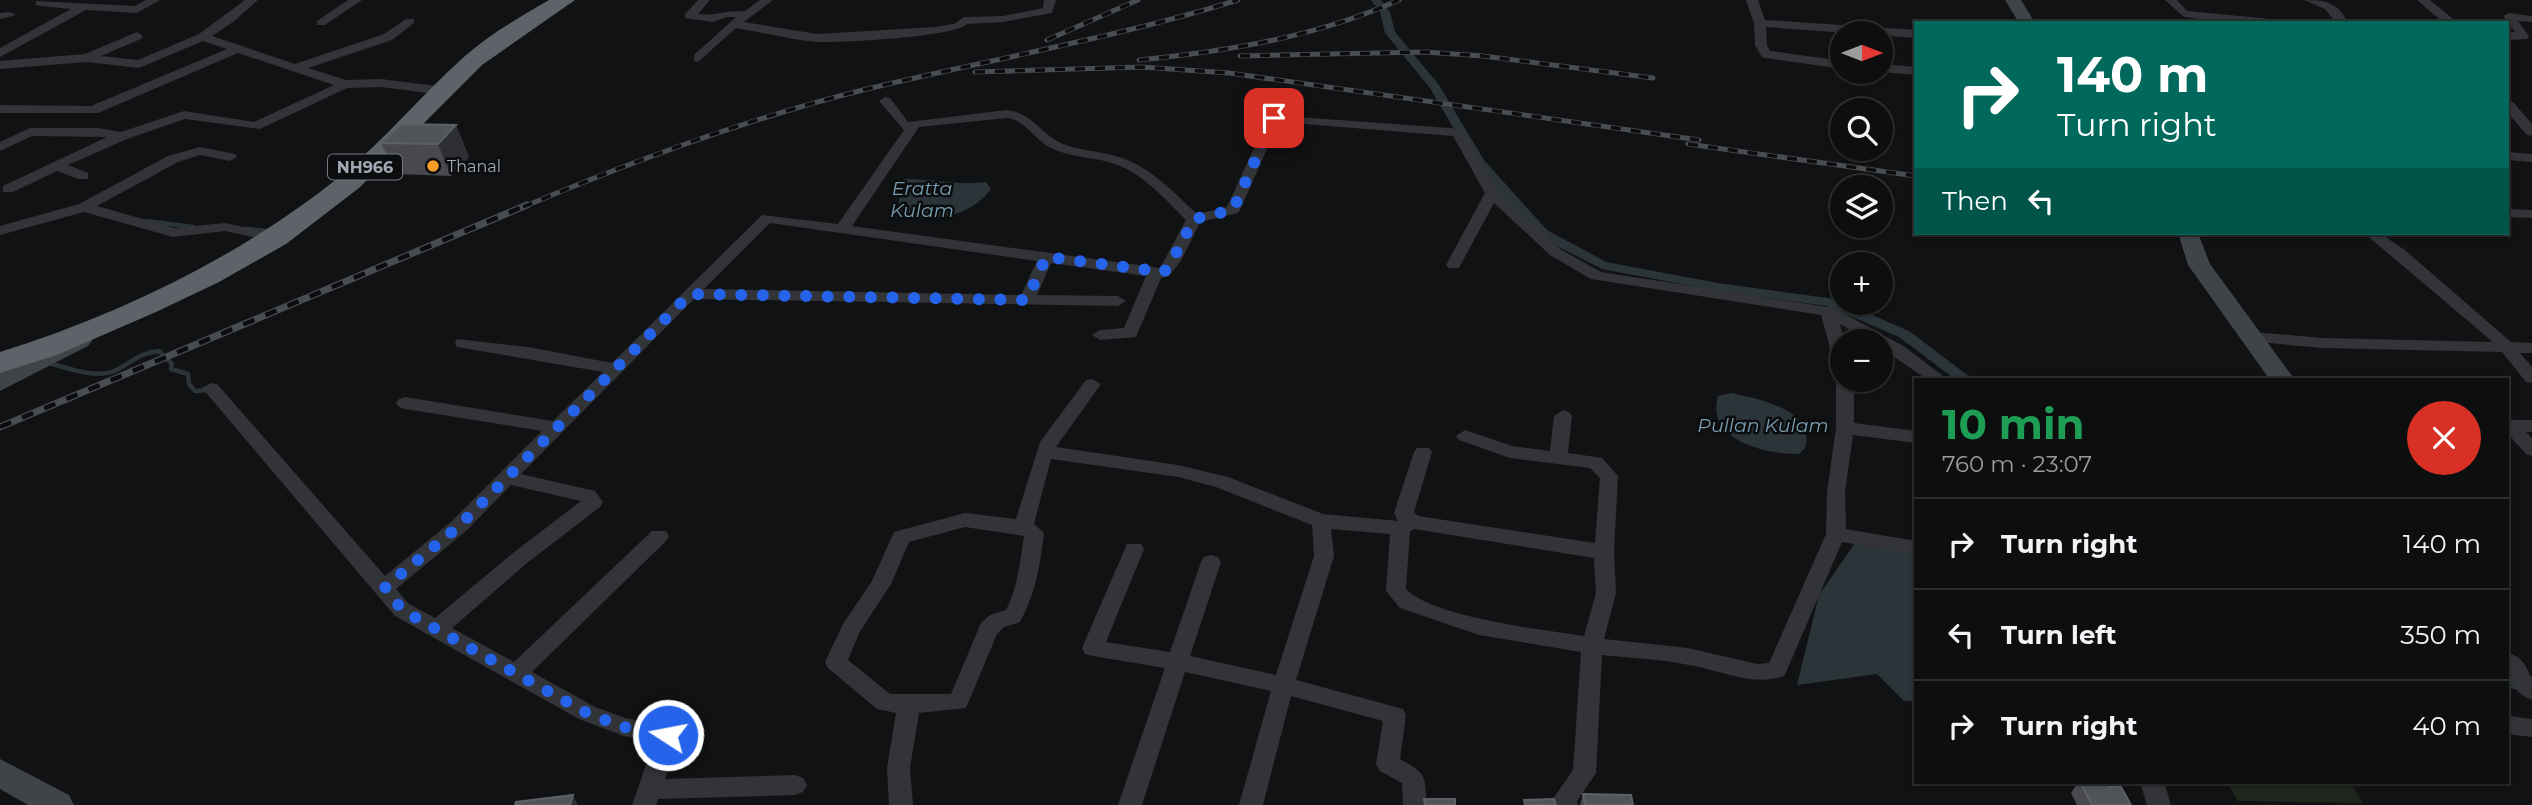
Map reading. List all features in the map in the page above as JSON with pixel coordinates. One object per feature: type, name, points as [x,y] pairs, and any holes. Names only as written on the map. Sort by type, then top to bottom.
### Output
[{"type":"highway","name":"NH966","points":[[0,363],[46,348],[145,306],[209,276],[276,238],[350,182],[474,60],[505,36],[564,0]]},
{"type":"highway","name":"NH966","points":[[0,352],[145,306]]},
{"type":"street","points":[[40,3],[90,3],[137,10],[155,0]]},
{"type":"street","points":[[0,65],[86,58],[139,64],[203,37],[229,20],[252,0]]},
{"type":"street","points":[[321,23],[356,0]]},
{"type":"street","points":[[704,0],[689,16],[713,19],[725,13],[748,15]]},
{"type":"street","points":[[698,58],[713,40],[767,0]]},
{"type":"street","points":[[733,24],[817,38],[905,34],[958,27],[964,20],[1003,19],[1048,11],[1050,0]]},
{"type":"street","points":[[1752,0],[1760,23],[1761,46],[1766,54],[1830,63]]},
{"type":"street","points":[[2013,0],[2026,21]]},
{"type":"street","points":[[2171,0],[2184,14],[2252,21]]},
{"type":"street","points":[[2309,0],[2324,2],[2342,21]]},
{"type":"street","points":[[2423,0],[2449,21]]},
{"type":"street","points":[[0,52],[90,3]]},
{"type":"street","points":[[2509,36],[2523,36],[2509,16],[2532,19]]},
{"type":"street","points":[[295,68],[388,37],[410,21]]},
{"type":"street","points":[[1760,23],[1914,34]]},
{"type":"street","points":[[86,58],[137,36]]},
{"type":"street","points":[[203,37],[345,84],[381,83],[444,91]]},
{"type":"street","points":[[0,108],[93,110],[238,49]]},
{"type":"street","points":[[1894,69],[1914,71]]},
{"type":"street","points":[[8,189],[122,136],[184,115],[255,126],[345,84]]},
{"type":"street","points":[[885,102],[905,126],[1000,114],[1022,116],[1043,137],[1057,146],[1111,158],[1153,178],[1194,219]]},
{"type":"street","points":[[2509,106],[2532,132]]},
{"type":"street","points":[[385,587],[459,526],[509,478],[767,218],[1155,273],[1164,272],[1194,219],[1233,210],[1274,118],[1458,132],[1492,193],[1555,252],[1597,276],[1828,311],[1899,351],[1937,378]]},
{"type":"street","points":[[842,229],[913,125]]},
{"type":"street","points":[[0,147],[30,132]]},
{"type":"street","points":[[0,133],[98,132],[122,136]]},
{"type":"street","points":[[0,231],[84,207],[173,159],[200,151],[230,157]]},
{"type":"street","points":[[2509,156],[2532,158]]},
{"type":"street","points":[[55,165],[83,176]]},
{"type":"street","points":[[1454,265],[1492,193]]},
{"type":"street","points":[[84,207],[173,233],[225,227],[276,238]]},
{"type":"street","points":[[2509,213],[2532,214]]},
{"type":"street","points":[[2189,235],[2199,265],[2282,378]]},
{"type":"street","points":[[2374,235],[2402,254],[2506,345],[2532,378]]},
{"type":"street","points":[[1027,300],[1046,257]]},
{"type":"street","points":[[1100,335],[1130,333],[1155,273]]},
{"type":"street","points":[[690,294],[1118,301]]},
{"type":"street","points":[[0,383],[145,306]]},
{"type":"street","points":[[1828,311],[1833,329]]},
{"type":"street","points":[[2252,337],[2323,343],[2506,345],[2532,348]]},
{"type":"street","points":[[463,343],[617,369]]},
{"type":"street","points":[[1023,527],[1045,452],[1054,433],[1081,405],[1092,384]]},
{"type":"street","points":[[211,387],[402,610],[587,713],[624,727],[668,735],[646,797],[794,785]]},
{"type":"street","points":[[1423,452],[1404,513],[1406,525],[1396,591],[1407,603],[1479,627],[1592,646],[1688,656],[1757,673],[1776,670],[1836,534],[1836,492],[1845,428],[1846,392]]},
{"type":"street","points":[[405,403],[557,428]]},
{"type":"street","points":[[1558,457],[1563,416]]},
{"type":"street","points":[[2532,426],[2510,425],[2532,450]]},
{"type":"street","points":[[1845,428],[1914,438]]},
{"type":"street","points":[[1465,436],[1510,452],[1595,462],[1609,476],[1604,552],[1606,593],[1592,646],[1584,773],[1565,799],[1566,805]]},
{"type":"street","points":[[1045,452],[1178,471],[1221,482],[1321,521],[1406,525],[1604,552]]},
{"type":"street","points":[[435,629],[593,502],[588,496],[509,478]]},
{"type":"street","points":[[965,520],[1023,527],[1034,533],[1021,601],[1013,616],[997,621],[988,629],[958,702],[909,705],[885,702],[836,662],[850,630],[881,584],[901,537],[965,520]]},
{"type":"street","points":[[1251,805],[1284,683],[1324,556],[1321,521]]},
{"type":"street","points":[[1836,534],[1914,548]]},
{"type":"street","points":[[517,673],[659,536]]},
{"type":"street","points":[[1134,550],[1093,648],[1179,660],[1284,683],[1395,715],[1388,764],[1413,778],[1415,805]]},
{"type":"street","points":[[1130,805],[1211,562]]},
{"type":"street","points":[[2509,662],[2532,691]]},
{"type":"street","points":[[901,805],[898,793],[909,705]]},
{"type":"street","points":[[2509,724],[2532,728]]},
{"type":"street","points":[[1,776],[57,805]]},
{"type":"street","points":[[2153,784],[2159,805]]},
{"type":"shaded area","points":[[2228,784],[2351,784],[2363,803],[2238,801]]},
{"type":"water","name":"Eratta Kulam","points":[[903,179],[986,182],[991,189],[973,206],[952,215],[904,217],[898,206]]},
{"type":"water","name":"Pullan Kulam","points":[[1731,393],[1755,398],[1793,415],[1802,424],[1806,435],[1805,448],[1799,454],[1771,451],[1756,448],[1729,434],[1716,411],[1718,396]]},
{"type":"water","points":[[1855,543],[1914,555],[1914,701],[1904,701],[1877,674],[1797,685],[1819,595]]},
{"type":"building","points":[[401,124],[456,125],[438,144],[381,143]]},
{"type":"building","points":[[2081,784],[2121,787],[2131,805],[2092,805]]},
{"type":"building","points":[[1583,794],[1631,795],[1633,805],[1585,805]]},
{"type":"building","points":[[573,795],[570,805],[515,805],[516,802]]},
{"type":"building","points":[[1424,799],[1455,799],[1455,805],[1425,805]]},
{"type":"building","points":[[1554,799],[1556,805],[1525,805],[1524,800]]},
{"type":"waterway","points":[[1376,0],[1385,12],[1390,33],[1435,87],[1479,162],[1542,233],[1602,265],[1718,287],[1830,302],[1904,334],[1963,378]]},
{"type":"waterway","points":[[146,221],[193,227]]},
{"type":"waterway","points":[[246,229],[269,231]]},
{"type":"waterway","points":[[49,363],[99,374],[114,371],[141,356],[159,351],[172,364],[171,369],[188,374],[189,384],[195,391],[207,390]]},
{"type":"waterway","points":[[2509,680],[2532,684]]},
{"type":"railway","points":[[1047,40],[1138,0]]},
{"type":"railway","points":[[523,207],[690,142],[819,101],[1098,37],[1238,0]]},
{"type":"railway","points":[[1139,60],[1272,41],[1336,24],[1399,0]]},
{"type":"railway","points":[[1240,56],[1425,52],[1483,56],[1653,78]]},
{"type":"railway","points":[[975,72],[1142,67],[1229,73],[1699,140]]},
{"type":"railway","points":[[1688,144],[1914,176]]},
{"type":"railway","points":[[0,427],[527,205]]},
{"type":"place","name":"Thanal","points":[[433,166]]},
{"type":"route","points":[[668,735],[624,727],[587,713],[402,610],[385,587],[459,526],[509,478],[690,294],[1027,300],[1046,257],[1155,273],[1164,272],[1194,219],[1233,210],[1274,118]]}]
